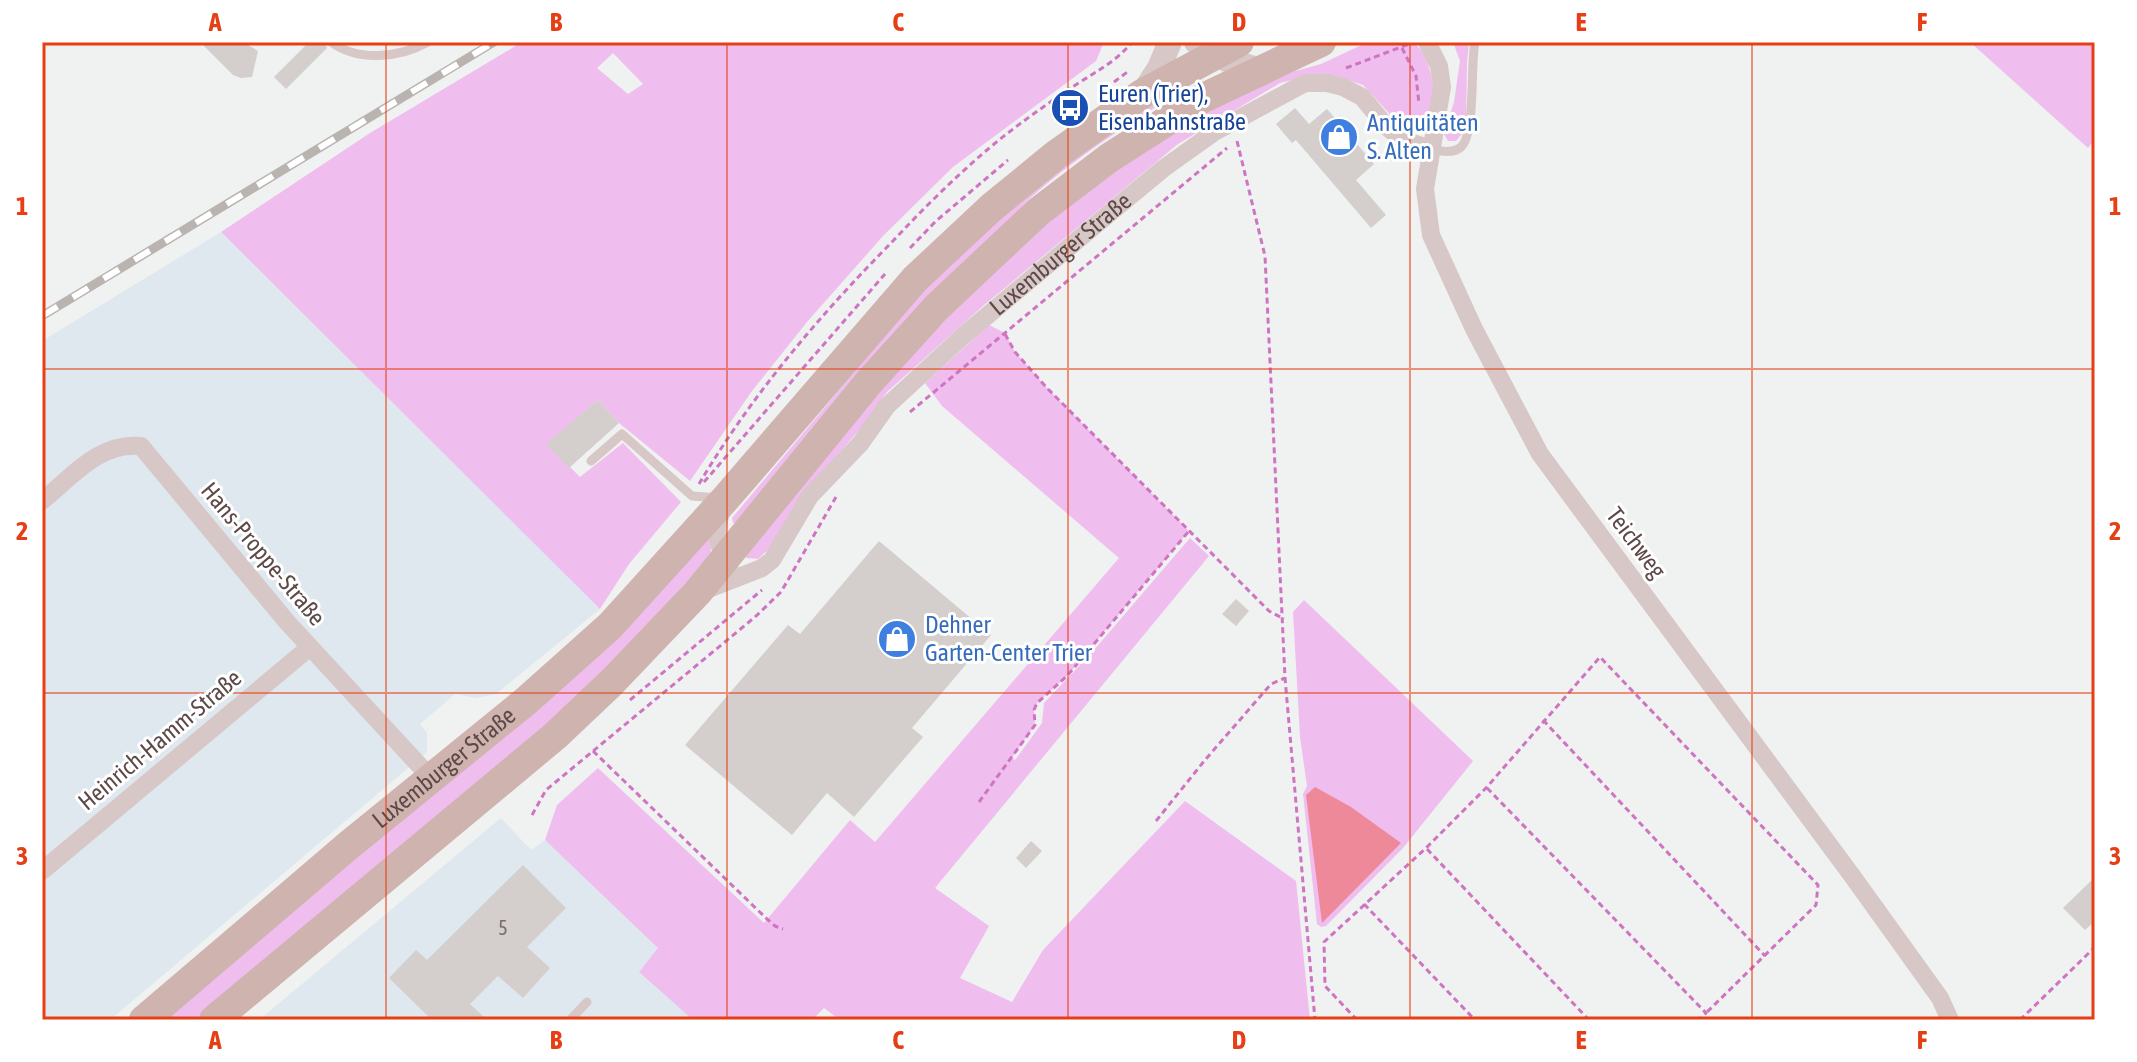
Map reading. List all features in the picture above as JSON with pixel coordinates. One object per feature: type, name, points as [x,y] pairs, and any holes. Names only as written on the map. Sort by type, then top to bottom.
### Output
[{"type":"main road","name":"Luxemburger Straße","points":[[214,1020],[555,736],[697,593],[869,382],[948,297],[1050,203],[1109,158],[1201,99],[1321,42]]},
{"type":"main road","name":"Luxemburger Straße","points":[[144,1020],[526,701],[610,626],[726,498],[915,279],[992,207],[1057,154],[1216,45]]},
{"type":"street","points":[[1142,94],[1159,68],[1170,42]]},
{"type":"street","name":"Teichweg","points":[[1427,42],[1439,66],[1442,87],[1425,189],[1431,235],[1474,329],[1540,454],[1853,877],[1940,998],[1950,1020]]},
{"type":"street","points":[[1201,99],[1216,45],[1238,65],[1261,70]]},
{"type":"street","name":"Luxemburger Straße","points":[[697,593],[762,568],[772,560],[810,496],[865,437],[887,406],[963,336],[1164,168],[1216,131],[1291,90],[1305,83],[1327,83]]},
{"type":"street","points":[[1327,83],[1362,97],[1393,133],[1410,144],[1430,149]]},
{"type":"street","name":"Hans-Proppe-Straße","points":[[42,501],[104,450],[125,444],[141,446],[310,647],[431,778]]},
{"type":"street","name":"Luxemburger Straße","points":[[724,557],[717,534],[726,498]]},
{"type":"street","points":[[724,557],[741,569],[752,570]]},
{"type":"street","name":"Heinrich-Hamm-Straße","points":[[42,871],[310,647]]},
{"type":"lane","points":[[331,42],[344,51],[367,55],[394,54],[428,42]]},
{"type":"lane","points":[[1430,149],[1453,151],[1463,145],[1470,127],[1475,42]]},
{"type":"lane","points":[[591,461],[622,434],[692,496],[726,498]]},
{"type":"lane","points":[[570,1020],[587,1002]]},
{"type":"path","points":[[692,496],[722,444],[786,360],[880,254],[986,151],[1038,111],[1113,61],[1132,42]]},
{"type":"path","points":[[1327,83],[1332,75],[1365,59],[1412,42]]},
{"type":"path","points":[[1402,48],[1416,76],[1419,90],[1410,144]]},
{"type":"path","points":[[1114,81],[1139,64]]},
{"type":"path","points":[[865,437],[901,420],[1237,141]]},
{"type":"path","points":[[1239,153],[1265,256],[1285,678],[1315,1020]]},
{"type":"path","points":[[906,252],[936,221],[1009,160]]},
{"type":"path","points":[[692,496],[886,273]]},
{"type":"path","points":[[1005,333],[1015,352],[1048,389],[1269,611],[1284,619]]},
{"type":"path","points":[[532,815],[546,790],[781,592],[841,489]]},
{"type":"path","points":[[979,802],[1035,725],[1037,703],[1067,676],[1189,531]]},
{"type":"path","points":[[1357,1020],[1325,986],[1324,942],[1486,788],[1600,657],[1818,885],[1816,905],[1699,1020]]},
{"type":"path","points":[[1156,821],[1271,684],[1285,678]]},
{"type":"path","points":[[1543,719],[1765,956]]},
{"type":"path","points":[[593,751],[767,919],[783,929]]},
{"type":"path","points":[[1486,788],[1706,1013]]},
{"type":"path","points":[[1426,848],[1589,1020]]},
{"type":"path","points":[[1364,904],[1475,1020]]},
{"type":"path","points":[[2020,1020],[2095,947]]},
{"type":"shaded area","points":[[522,42],[1104,42],[1096,61],[953,167],[883,236],[807,322],[752,391],[690,481],[619,423],[598,400],[547,444],[580,477],[623,443],[681,502],[629,564],[600,609],[221,232],[370,133]],"holes":[[[613,53],[643,84],[628,94],[597,68]]]},
{"type":"shaded area","points":[[1368,42],[1413,43],[1424,55],[1434,98],[1425,122],[1411,129],[1398,123],[1363,85],[1317,74],[1280,83],[1178,144],[983,306],[887,392],[861,428],[807,490],[771,547],[758,559],[741,554],[842,430],[1022,238],[1152,142],[1270,78],[1321,64]]},
{"type":"shaded area","points":[[1453,42],[1469,42],[1466,129],[1456,141],[1448,141],[1444,134],[1454,102],[1460,61]]},
{"type":"shaded area","points":[[1970,42],[2095,42],[2095,139],[2088,148]]},
{"type":"shaded area","points":[[1184,80],[1188,87],[1083,156],[1025,203],[737,523],[733,523],[732,518],[969,235]]},
{"type":"shaded area","points":[[221,232],[600,609],[496,694],[476,698],[455,694],[420,724],[427,733],[427,752],[110,1020],[42,1020],[42,341]]},
{"type":"shaded area","points":[[989,325],[1005,333],[1015,352],[1048,389],[1189,531],[1067,676],[1037,703],[1035,725],[1012,758],[1015,760],[1042,723],[1044,703],[1190,538],[1209,556],[935,888],[989,926],[960,978],[1012,1002],[1043,950],[1185,801],[1296,881],[1310,1020],[840,1020],[824,1008],[812,1020],[693,1020],[639,972],[658,948],[545,840],[557,805],[598,768],[764,923],[850,820],[875,842],[1119,558],[942,406],[925,383]]},
{"type":"shaded area","points":[[710,529],[711,554],[622,657],[492,773],[197,1020],[162,1020]]},
{"type":"shaded area","points":[[1304,600],[1473,761],[1403,848],[1326,926],[1321,927],[1317,924],[1303,794],[1307,786],[1300,737],[1293,612]]},
{"type":"shaded area","points":[[1315,787],[1351,807],[1401,843],[1322,923],[1306,795]]},
{"type":"shaded area","points":[[501,818],[531,850],[545,840],[659,948],[639,972],[693,1020],[259,1020]]},
{"type":"building","points":[[200,42],[243,42],[258,51],[252,77],[233,75]]},
{"type":"building","points":[[309,42],[324,42],[327,48],[286,89],[274,77]]},
{"type":"building","points":[[1295,108],[1309,124],[1327,109],[1374,164],[1356,180],[1386,215],[1371,228],[1296,140],[1292,143],[1276,124]]},
{"type":"building","points":[[598,400],[619,423],[569,468],[546,444]]},
{"type":"building","points":[[879,541],[991,635],[912,728],[923,737],[854,817],[827,793],[792,835],[685,745],[788,625],[800,634]]},
{"type":"building","points":[[1236,599],[1249,611],[1236,626],[1222,614]]},
{"type":"building","points":[[1031,841],[1042,851],[1026,868],[1016,858]]},
{"type":"building","points":[[523,865],[566,908],[527,947],[550,968],[523,998],[498,976],[470,1004],[487,1020],[432,1020],[389,978],[416,950],[427,960]]},
{"type":"building","points":[[2095,877],[2095,921],[2085,930],[2063,908]]},
{"type":"railway","points":[[42,316],[494,42]]},
{"type":"place","name":"Euren (Trier), Eisenbahnstraße","points":[[1070,108]]},
{"type":"place","name":"Antiquitäten S. Alten","points":[[1339,137]]},
{"type":"place","name":"Dehner Garten-Center Trier","points":[[897,639]]}]
